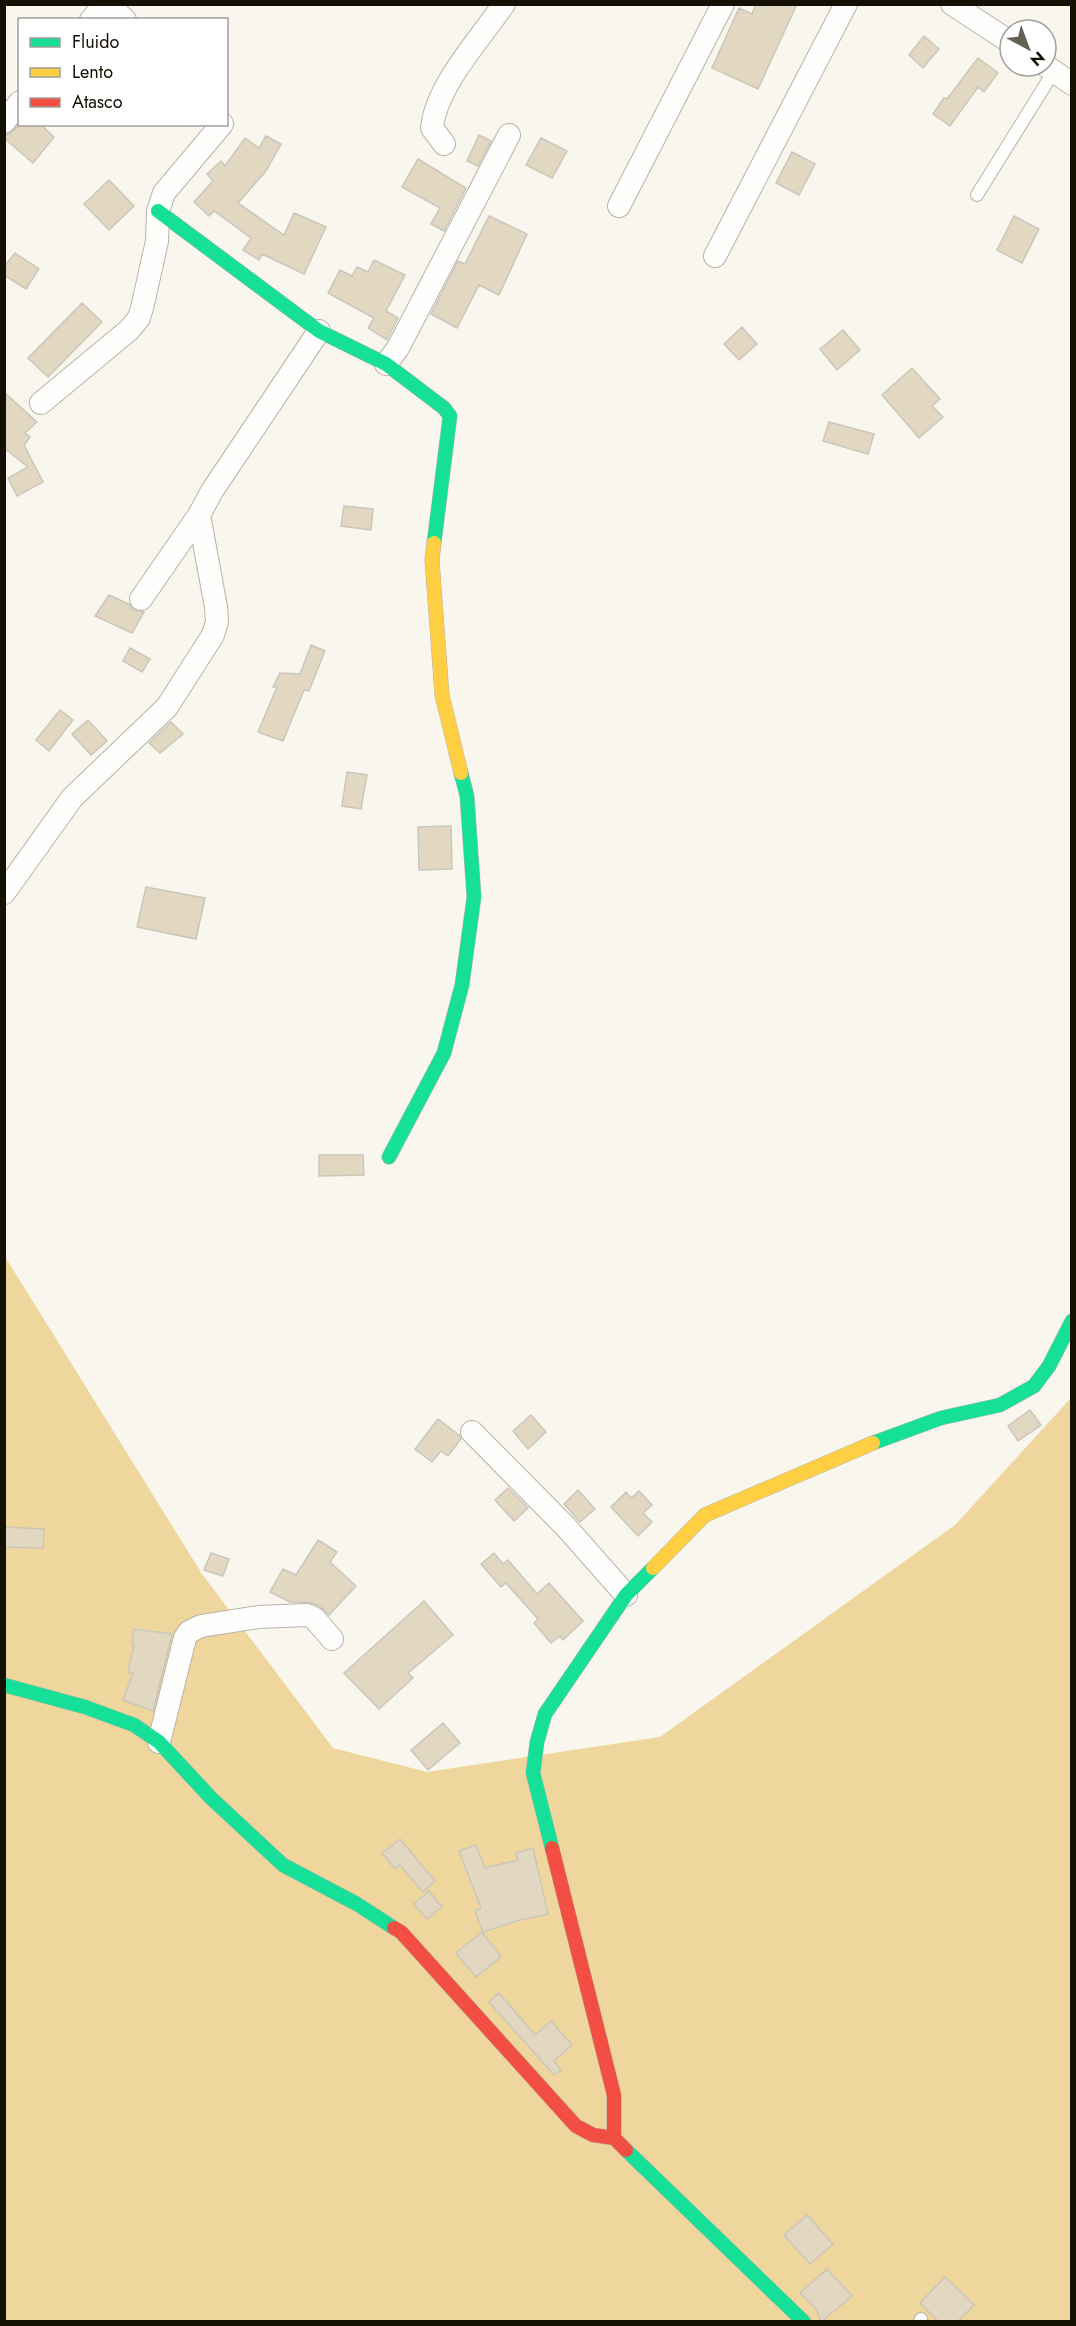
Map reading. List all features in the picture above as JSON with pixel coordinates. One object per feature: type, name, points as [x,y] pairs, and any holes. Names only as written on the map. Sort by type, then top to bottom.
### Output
[{"type":"street","points":[[93,18],[106,4],[123,18]]},
{"type":"street","points":[[444,144],[432,128],[434,112],[454,75],[504,4]]},
{"type":"street","points":[[619,206],[723,4]]},
{"type":"street","points":[[715,256],[846,4]]},
{"type":"street","points":[[952,4],[998,34]]},
{"type":"street","points":[[4,122],[18,104]]},
{"type":"street","points":[[41,403],[129,330],[139,318],[157,241],[158,211],[164,193],[220,126]]},
{"type":"street","points":[[386,363],[398,348],[508,135]]},
{"type":"street","points":[[158,211],[319,331],[386,363],[444,408],[450,416],[432,560],[442,695],[467,796],[474,897],[462,985],[444,1053],[390,1157]]},
{"type":"street","points":[[141,599],[199,515],[212,490],[319,331]]},
{"type":"street","points":[[4,893],[72,798],[167,707],[213,635],[217,622],[216,606],[199,515]]},
{"type":"street","points":[[614,2138],[614,2095],[533,1773],[537,1742],[545,1714],[626,1595],[705,1515],[883,1439],[941,1419],[1000,1405],[1034,1386],[1049,1366],[1071,1321]]},
{"type":"street","points":[[472,1432],[566,1527],[626,1595]]},
{"type":"street","points":[[159,1742],[185,1638],[189,1632],[201,1626],[259,1617],[307,1615],[314,1618],[332,1639]]},
{"type":"street","points":[[4,1685],[85,1707],[134,1725],[159,1742],[211,1798],[283,1865],[357,1904],[401,1932],[576,2126],[593,2135],[614,2138],[804,2322]]},
{"type":"lane","points":[[977,195],[1054,78]]},
{"type":"shaded area","points":[[4,1255],[202,1574],[333,1748],[427,1772],[660,1737],[955,1525],[1071,1398],[1071,2321],[5,2321]]},
{"type":"building","points":[[756,4],[797,4],[758,89],[712,68],[739,8],[752,14]]},
{"type":"building","points":[[924,36],[939,49],[923,68],[909,55]]},
{"type":"building","points":[[978,58],[998,73],[984,92],[978,87],[950,126],[933,114],[944,98],[947,99]]},
{"type":"building","points":[[18,126],[42,126],[54,137],[33,163],[4,138],[4,135],[9,134]]},
{"type":"building","points":[[479,135],[491,141],[478,166],[467,161]]},
{"type":"building","points":[[266,136],[281,144],[266,171],[238,203],[284,235],[294,213],[326,227],[304,274],[262,254],[259,260],[243,250],[251,238],[214,211],[209,216],[194,202],[213,181],[207,174],[221,161],[225,166],[245,138],[259,148]]},
{"type":"building","points":[[541,138],[567,151],[552,178],[526,165]]},
{"type":"building","points":[[792,152],[815,164],[799,195],[776,183]]},
{"type":"building","points":[[418,159],[466,188],[444,231],[431,224],[440,208],[402,187]]},
{"type":"building","points":[[109,180],[134,206],[109,230],[84,204]]},
{"type":"building","points":[[489,216],[527,234],[499,295],[479,285],[457,328],[431,314],[458,261],[465,264]]},
{"type":"building","points":[[1014,216],[1039,229],[1022,263],[997,250]]},
{"type":"building","points":[[15,253],[39,269],[26,289],[4,275],[4,267]]},
{"type":"building","points":[[374,260],[405,275],[386,311],[398,318],[387,340],[368,328],[374,318],[328,293],[340,270],[352,276],[357,267],[368,272]]},
{"type":"building","points":[[82,303],[102,322],[48,377],[28,358]]},
{"type":"building","points":[[742,327],[757,344],[739,360],[724,344]]},
{"type":"building","points":[[843,330],[860,350],[837,370],[820,349]]},
{"type":"building","points":[[912,368],[940,399],[932,406],[943,417],[919,438],[882,395]]},
{"type":"building","points":[[4,392],[37,422],[25,433],[30,437],[24,445],[43,482],[17,496],[8,478],[28,467],[4,448]]},
{"type":"building","points":[[829,422],[874,434],[868,454],[823,441]]},
{"type":"building","points":[[344,506],[373,509],[371,530],[341,526]]},
{"type":"building","points":[[109,595],[129,604],[134,610],[144,612],[132,633],[95,616]]},
{"type":"building","points":[[311,645],[325,651],[309,691],[304,690],[283,741],[258,732],[277,687],[273,687],[280,673],[300,674]]},
{"type":"building","points":[[130,648],[150,659],[142,672],[123,661]]},
{"type":"building","points":[[60,710],[73,720],[49,751],[36,740]]},
{"type":"building","points":[[88,720],[107,741],[91,755],[72,734]]},
{"type":"building","points":[[171,722],[183,734],[160,753],[149,743]]},
{"type":"building","points":[[347,772],[367,775],[361,809],[342,806]]},
{"type":"building","points":[[451,826],[452,869],[419,870],[418,827]]},
{"type":"building","points":[[146,887],[205,898],[196,939],[137,927]]},
{"type":"building","points":[[319,1155],[363,1155],[364,1175],[319,1176]]},
{"type":"building","points":[[1030,1410],[1041,1425],[1018,1441],[1008,1426]]},
{"type":"building","points":[[531,1415],[546,1432],[528,1449],[513,1431]]},
{"type":"building","points":[[438,1419],[461,1439],[448,1456],[441,1451],[432,1462],[415,1449]]},
{"type":"building","points":[[508,1488],[528,1508],[514,1521],[495,1500]]},
{"type":"building","points":[[578,1490],[595,1509],[580,1522],[564,1504]]},
{"type":"building","points":[[639,1491],[652,1505],[643,1513],[652,1522],[638,1536],[611,1507],[626,1492],[631,1498]]},
{"type":"building","points":[[4,1527],[44,1529],[43,1548],[4,1547]]},
{"type":"building","points":[[318,1540],[337,1552],[330,1562],[356,1586],[329,1615],[320,1606],[312,1603],[290,1602],[270,1592],[283,1569],[296,1575]]},
{"type":"building","points":[[211,1553],[229,1559],[223,1576],[204,1570]]},
{"type":"building","points":[[494,1553],[503,1564],[508,1560],[537,1594],[549,1583],[583,1621],[563,1640],[560,1636],[551,1643],[534,1623],[538,1619],[506,1583],[501,1587],[481,1564]]},
{"type":"building","points":[[424,1601],[453,1635],[408,1673],[413,1678],[379,1709],[344,1673]]},
{"type":"building","points":[[134,1629],[172,1634],[153,1711],[123,1700],[133,1673],[128,1672],[134,1646],[132,1645]]},
{"type":"building","points":[[443,1723],[460,1743],[428,1770],[411,1750]]},
{"type":"building","points":[[400,1839],[435,1881],[423,1892],[400,1865],[395,1869],[382,1853]]},
{"type":"building","points":[[476,1845],[485,1868],[518,1860],[516,1853],[533,1848],[548,1914],[483,1932],[475,1911],[481,1908],[459,1851]]},
{"type":"building","points":[[429,1891],[442,1907],[427,1919],[414,1904]]},
{"type":"building","points":[[482,1932],[501,1957],[476,1977],[456,1953]]},
{"type":"building","points":[[499,1993],[535,2035],[551,2021],[572,2045],[554,2061],[561,2070],[554,2075],[489,2002]]},
{"type":"building","points":[[807,2215],[833,2244],[810,2264],[784,2235]]},
{"type":"building","points":[[827,2269],[852,2296],[821,2322],[817,2310],[800,2293]]},
{"type":"building","points":[[945,2277],[974,2305],[957,2322],[939,2322],[920,2303]]},
{"type":"traffic: fast","points":[[158,211],[319,331],[386,364],[444,408],[450,416],[434,543]]},
{"type":"traffic: fast","points":[[389,1157],[444,1053],[462,985],[474,897],[467,796],[461,773]]},
{"type":"traffic: fast","points":[[873,1443],[941,1418],[1000,1405],[1034,1386],[1049,1366],[1072,1321]]},
{"type":"traffic: fast","points":[[552,1848],[533,1773],[537,1742],[545,1714],[626,1595],[653,1568]]},
{"type":"traffic: fast","points":[[4,1685],[85,1707],[134,1725],[159,1742],[211,1798],[283,1865],[357,1904],[394,1928]]},
{"type":"traffic: fast","points":[[626,2150],[804,2322]]},
{"type":"traffic: slow","points":[[434,543],[432,560],[442,695],[461,773]]},
{"type":"traffic: slow","points":[[653,1568],[705,1515],[873,1443]]},
{"type":"traffic: jam","points":[[552,1848],[614,2095],[614,2138]]},
{"type":"traffic: jam","points":[[394,1928],[401,1932],[576,2126],[593,2135],[614,2138],[626,2150]]}]
